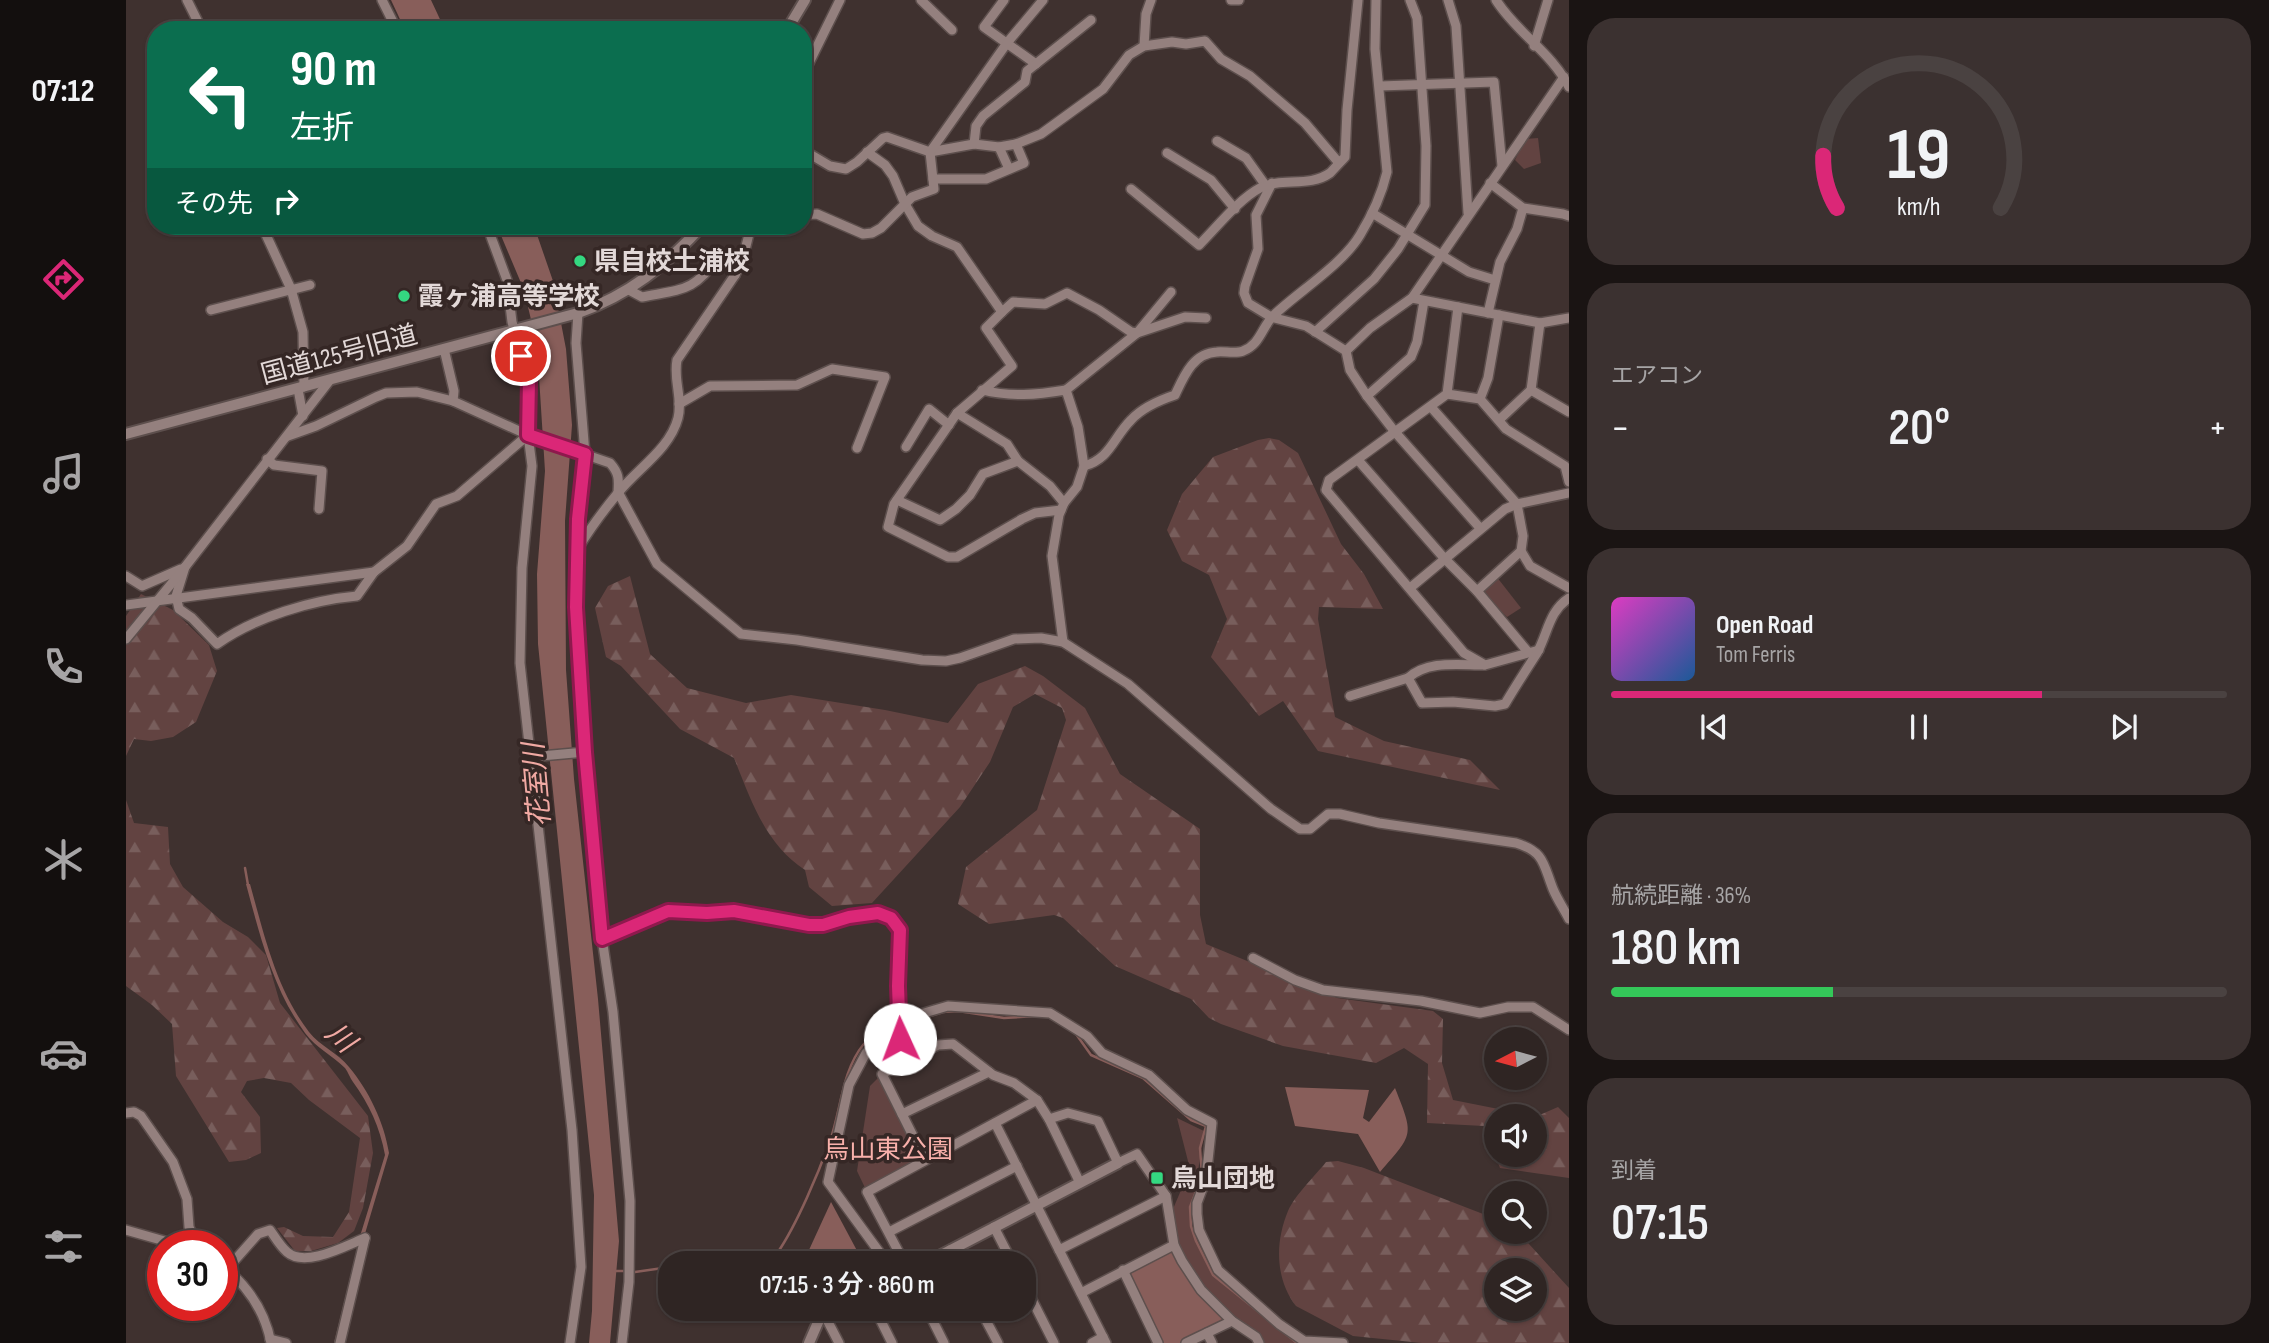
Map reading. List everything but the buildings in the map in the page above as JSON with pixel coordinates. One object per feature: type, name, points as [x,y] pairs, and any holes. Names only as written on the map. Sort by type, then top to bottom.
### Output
[{"type":"street","points":[[382,0],[392,21]]},
{"type":"street","points":[[792,21],[805,0]]},
{"type":"street","points":[[812,57],[840,0]]},
{"type":"street","points":[[921,0],[952,30]]},
{"type":"street","points":[[1004,0],[984,27],[1036,64]]},
{"type":"street","points":[[812,214],[817,214],[863,234],[872,233],[912,197],[934,188],[930,152],[1007,43],[1043,0]]},
{"type":"street","points":[[1144,46],[1146,14],[1152,0]]},
{"type":"street","points":[[1231,0],[1239,0]]},
{"type":"street","points":[[1131,189],[1199,245],[1248,196],[1269,184],[1312,181],[1329,173],[1345,157],[1358,0]]},
{"type":"street","points":[[1084,466],[1106,456],[1133,417],[1164,398],[1175,395],[1200,355],[1243,351],[1261,337],[1271,317],[1360,236],[1383,187],[1387,172],[1375,49],[1376,0]]},
{"type":"street","points":[[1315,332],[1374,279],[1407,235],[1425,205],[1427,180],[1417,18],[1410,0]]},
{"type":"street","points":[[1448,0],[1456,26],[1468,213]]},
{"type":"street","points":[[1496,0],[1534,46],[1566,78],[1569,88]]},
{"type":"street","points":[[1534,46],[1548,0]]},
{"type":"street","points":[[189,1],[198,21]]},
{"type":"street","points":[[974,144],[976,126],[983,116],[1026,82],[1027,71],[1091,20]]},
{"type":"street","points":[[812,155],[831,166],[846,169],[887,137],[930,152],[974,144],[999,147],[1016,144],[1041,134],[1103,89],[1129,55],[1144,46],[1205,41],[1221,59],[1250,76],[1305,123],[1339,163]]},
{"type":"street","points":[[1346,351],[1370,328],[1412,298],[1468,213],[1566,78]]},
{"type":"street","points":[[1380,86],[1494,82],[1502,166]]},
{"type":"street","points":[[1217,141],[1246,158],[1269,184]]},
{"type":"street","points":[[933,179],[986,178],[1024,163],[1016,144]]},
{"type":"street","points":[[999,147],[1009,169]]},
{"type":"street","points":[[867,152],[885,165],[918,226],[932,236],[957,247],[1002,312]]},
{"type":"street","points":[[1167,153],[1211,180],[1235,209]]},
{"type":"street","points":[[1490,183],[1523,208],[1569,216]]},
{"type":"street","points":[[1269,184],[1256,215],[1258,249],[1249,270],[1244,293],[1248,303],[1271,317],[1306,326],[1346,351],[1350,370],[1367,396],[1395,432],[1480,528]]},
{"type":"street","points":[[1488,313],[1500,262],[1517,229],[1523,208]]},
{"type":"street","points":[[1372,212],[1469,272],[1495,280]]},
{"type":"street","points":[[266,235],[291,289],[303,332],[303,416]]},
{"type":"street","points":[[490,235],[507,281],[529,380],[532,466],[522,568],[520,663],[572,1130],[581,1267],[570,1343]]},
{"type":"street","name":"国道125号旧道","points":[[126,434],[573,314],[629,290],[673,257],[694,235]]},
{"type":"street","points":[[576,551],[618,492],[668,440],[678,418],[679,404],[674,372],[677,360],[735,275],[749,235]]},
{"type":"street","points":[[629,290],[642,297],[680,290],[702,279],[719,256],[735,275]]},
{"type":"street","points":[[211,310],[310,285]]},
{"type":"street","points":[[982,390],[1000,395],[1026,397],[1066,390],[1137,333],[1171,292]]},
{"type":"street","points":[[1063,507],[1035,513],[1022,519],[957,557],[948,557],[888,527],[897,500],[957,413],[1012,366],[986,328],[1013,302],[1045,304],[1067,293],[1099,310],[1131,332],[1137,333],[1185,317],[1206,318]]},
{"type":"street","points":[[1412,298],[1540,323],[1569,318]]},
{"type":"street","points":[[1367,396],[1411,357],[1417,342],[1424,301]]},
{"type":"street","points":[[1458,307],[1447,394],[1329,480],[1326,490],[1464,653],[1485,665]]},
{"type":"street","points":[[573,314],[581,453],[576,607],[585,752],[602,939],[613,1012],[629,1201],[629,1282],[622,1343]]},
{"type":"street","points":[[1480,399],[1488,378],[1499,315]]},
{"type":"street","points":[[1499,420],[1531,390],[1540,323]]},
{"type":"street","points":[[444,349],[454,391],[453,401]]},
{"type":"street","points":[[679,404],[710,386],[797,384],[832,369],[886,377],[857,447]]},
{"type":"street","points":[[126,639],[330,380]]},
{"type":"street","points":[[1063,642],[1052,556],[1063,507],[1077,487],[1084,466],[1078,427],[1066,390]]},
{"type":"street","points":[[1531,390],[1569,412]]},
{"type":"street","points":[[288,436],[387,393],[417,392],[453,401],[532,437],[610,463],[617,470],[618,492],[657,564],[741,634],[934,661],[960,658],[1014,639],[1041,638],[1063,642],[1128,684],[1242,785],[1300,829],[1310,829],[1328,814],[1340,814],[1379,823],[1516,843],[1532,848],[1544,860],[1553,890],[1569,919]]},
{"type":"street","points":[[1447,394],[1480,399],[1506,429],[1565,467],[1569,482]]},
{"type":"street","points":[[1431,408],[1517,504],[1523,536],[1521,551],[1530,566],[1569,587]]},
{"type":"street","points":[[906,447],[929,409],[949,425]]},
{"type":"street","points":[[957,413],[1007,444],[1018,461],[1050,486],[1063,507]]},
{"type":"street","points":[[185,567],[176,599],[179,609],[192,618],[217,644],[238,629],[327,599],[357,596],[374,572],[407,546],[436,504],[457,496],[532,437]]},
{"type":"street","points":[[267,459],[274,465],[322,471],[318,509]]},
{"type":"street","points":[[1358,460],[1444,558],[1477,591],[1528,652]]},
{"type":"street","points":[[897,500],[940,520],[970,495],[983,474],[1018,461]]},
{"type":"street","points":[[1410,588],[1505,509],[1569,493]]},
{"type":"street","points":[[1477,591],[1521,551]]},
{"type":"street","points":[[126,576],[142,586],[185,567]]},
{"type":"street","points":[[126,605],[374,572]]},
{"type":"street","points":[[1408,678],[1422,703],[1505,705],[1539,650],[1559,604],[1569,598]]},
{"type":"street","points":[[1350,696],[1408,678],[1417,670],[1433,665],[1485,665],[1539,650]]},
{"type":"street","points":[[530,757],[585,752]]},
{"type":"street","points":[[602,939],[668,911],[734,911],[809,925],[823,925],[849,917],[878,913],[891,918],[900,930],[900,1039],[866,1054],[849,1086],[828,1182],[878,1251]]},
{"type":"street","points":[[1253,958],[1323,990],[1421,1002],[1480,1013],[1508,1007],[1533,1007],[1569,1031]]},
{"type":"street","points":[[900,1020],[948,1006],[1050,1013],[1087,1036],[1102,1053],[1149,1075],[1187,1110],[1212,1123],[1206,1179],[1197,1203],[1197,1214],[1199,1230],[1218,1270],[1279,1324],[1304,1341],[1343,1343]]},
{"type":"street","points":[[925,1160],[882,1074],[938,1045],[953,1044],[989,1072],[1014,1083],[1037,1100],[1080,1183]]},
{"type":"street","points":[[902,1114],[989,1072]]},
{"type":"street","points":[[898,1251],[867,1192],[1037,1100]]},
{"type":"street","points":[[126,1113],[134,1112],[141,1116],[173,1162],[187,1199],[190,1230]]},
{"type":"street","points":[[1049,1119],[1068,1113],[1098,1121],[1118,1163]]},
{"type":"street","points":[[995,1123],[1105,1340],[1092,1343]]},
{"type":"street","points":[[950,1250],[1136,1154],[1166,1196],[1174,1245],[1201,1290],[1233,1321],[1256,1337],[1259,1343]]},
{"type":"street","points":[[889,1232],[1017,1166]]},
{"type":"street","points":[[1059,1250],[1166,1196]]},
{"type":"street","points":[[994,1227],[1006,1251]]},
{"type":"street","points":[[126,1230],[147,1236]]},
{"type":"street","points":[[238,1253],[265,1230],[270,1230],[287,1253],[300,1258],[321,1255],[365,1238],[340,1343]]},
{"type":"street","points":[[1081,1293],[1174,1245]]},
{"type":"street","points":[[1123,1270],[1158,1343]]},
{"type":"street","points":[[238,1283],[261,1310],[271,1341],[286,1343]]},
{"type":"street","points":[[1036,1308],[1054,1343]]},
{"type":"street","points":[[809,1343],[819,1321]]},
{"type":"street","points":[[833,1321],[839,1343]]},
{"type":"street","points":[[881,1321],[892,1343]]},
{"type":"street","points":[[933,1321],[944,1343]]},
{"type":"street","points":[[986,1321],[998,1343]]},
{"type":"street","points":[[1186,1343],[1233,1321]]},
{"type":"street","points":[[1207,1333],[1212,1343]]},
{"type":"green space","points":[[1538,138],[1541,163],[1524,169],[1515,160],[1525,139]]},
{"type":"green space","points":[[1269,438],[1279,440],[1298,453],[1341,544],[1364,574],[1383,609],[1319,607],[1318,619],[1335,717],[1384,741],[1470,760],[1500,790],[1318,751],[1283,701],[1259,716],[1211,657],[1227,619],[1209,575],[1182,561],[1167,530],[1182,494],[1213,457]]},
{"type":"green space","points":[[630,576],[650,654],[687,688],[746,703],[791,695],[948,723],[978,684],[1025,666],[1043,676],[1085,708],[1120,774],[1200,829],[1200,915],[1206,944],[1337,998],[1433,1011],[1443,1019],[1442,1063],[1453,1100],[1484,1106],[1484,1126],[1427,1123],[1428,1064],[1404,1048],[1376,1063],[1283,1046],[1221,1024],[1209,1018],[1191,999],[1115,966],[1063,918],[1054,915],[989,924],[958,904],[966,867],[1037,810],[1066,720],[1062,708],[1035,694],[1013,707],[990,762],[960,807],[872,903],[832,906],[809,887],[805,870],[779,847],[769,834],[753,805],[734,758],[680,729],[621,666],[606,657],[595,608],[608,586]]},
{"type":"green space","points":[[1496,576],[1521,608],[1507,617],[1479,591]]},
{"type":"green space","points":[[141,594],[173,610],[209,645],[217,671],[196,722],[173,737],[151,741],[134,739],[126,756],[126,616]]},
{"type":"green space","points":[[126,800],[134,823],[168,827],[170,864],[183,887],[223,922],[248,937],[266,955],[280,1003],[368,1116],[373,1153],[363,1208],[354,1231],[338,1243],[311,1251],[295,1251],[277,1228],[284,1227],[303,1236],[333,1237],[349,1212],[360,1138],[291,1083],[264,1078],[247,1081],[241,1092],[260,1117],[261,1153],[246,1160],[229,1162],[176,1076],[172,1024],[126,986]]},
{"type":"green space","name":"烏山東公園","points":[[882,1074],[925,1160],[867,1192],[857,1171],[870,1086]]},
{"type":"green space","points":[[1558,1107],[1569,1118],[1569,1178],[1500,1168],[1547,1167],[1547,1112]]},
{"type":"green space","points":[[1177,1118],[1204,1131],[1190,1225],[1227,1279],[1308,1343],[1259,1343],[1232,1321],[1182,1261],[1170,1216],[1190,1169]]},
{"type":"green space","points":[[1338,1161],[1364,1168],[1484,1214],[1484,1244],[1529,1244],[1542,1258],[1484,1258],[1484,1321],[1547,1321],[1547,1264],[1569,1288],[1569,1343],[1422,1343],[1353,1336],[1296,1306],[1284,1284],[1279,1248],[1288,1211],[1300,1192],[1326,1162]]},
{"type":"shaded area","points":[[391,0],[431,0],[441,21],[401,21]]},
{"type":"shaded area","points":[[501,235],[537,235],[553,281],[566,349],[572,425],[565,521],[566,670],[574,779],[598,999],[619,1241],[610,1343],[589,1343],[594,1195],[538,644],[537,574],[545,471],[537,345],[524,290]]},
{"type":"shaded area","points":[[246,884],[250,884],[272,961],[288,998],[309,1032],[345,1062],[356,1076],[375,1107],[387,1141],[389,1153],[364,1237],[339,1343],[334,1343],[361,1233],[385,1155],[373,1116],[346,1070],[309,1038],[284,998],[269,962]]},
{"type":"shaded area","points":[[1285,1087],[1369,1090],[1363,1118],[1369,1122],[1395,1088],[1408,1125],[1405,1141],[1380,1172],[1358,1134],[1295,1126]]},
{"type":"shaded area","points":[[831,1202],[857,1251],[809,1251]]},
{"type":"shaded area","points":[[1176,1244],[1190,1278],[1232,1318],[1180,1343],[1159,1343],[1124,1269]]},
{"type":"waterway","name":"川","points":[[245,868],[248,885]]},
{"type":"waterway","points":[[902,1025],[943,1012],[958,1011],[1004,1018],[1036,1016]]},
{"type":"waterway","points":[[779,1251],[800,1213],[830,1141],[846,1079],[856,1055],[870,1039],[897,1029]]},
{"type":"waterway","points":[[1076,1034],[1091,1055],[1143,1078],[1191,1120],[1206,1126],[1200,1148],[1202,1176],[1190,1207],[1191,1226],[1196,1241],[1213,1275],[1297,1343]]},
{"type":"waterway","points":[[635,1272],[658,1269]]},
{"type":"waterway","points":[[614,1271],[624,1271]]},
{"type":"place","name":"県自校土浦校","points":[[580,261]]},
{"type":"place","name":"霞ヶ浦高等学校","points":[[404,296]]},
{"type":"place","name":"烏山団地","points":[[1157,1178]]},
{"type":"route","points":[[521,356],[529,380],[528,435],[585,454],[576,551],[576,607],[585,752],[602,939],[668,911],[734,911],[809,925],[823,925],[849,917],[878,913],[891,918],[900,930],[900,1039]]},
{"type":"water label","name":"花室川","points":[[536,785]]}]
